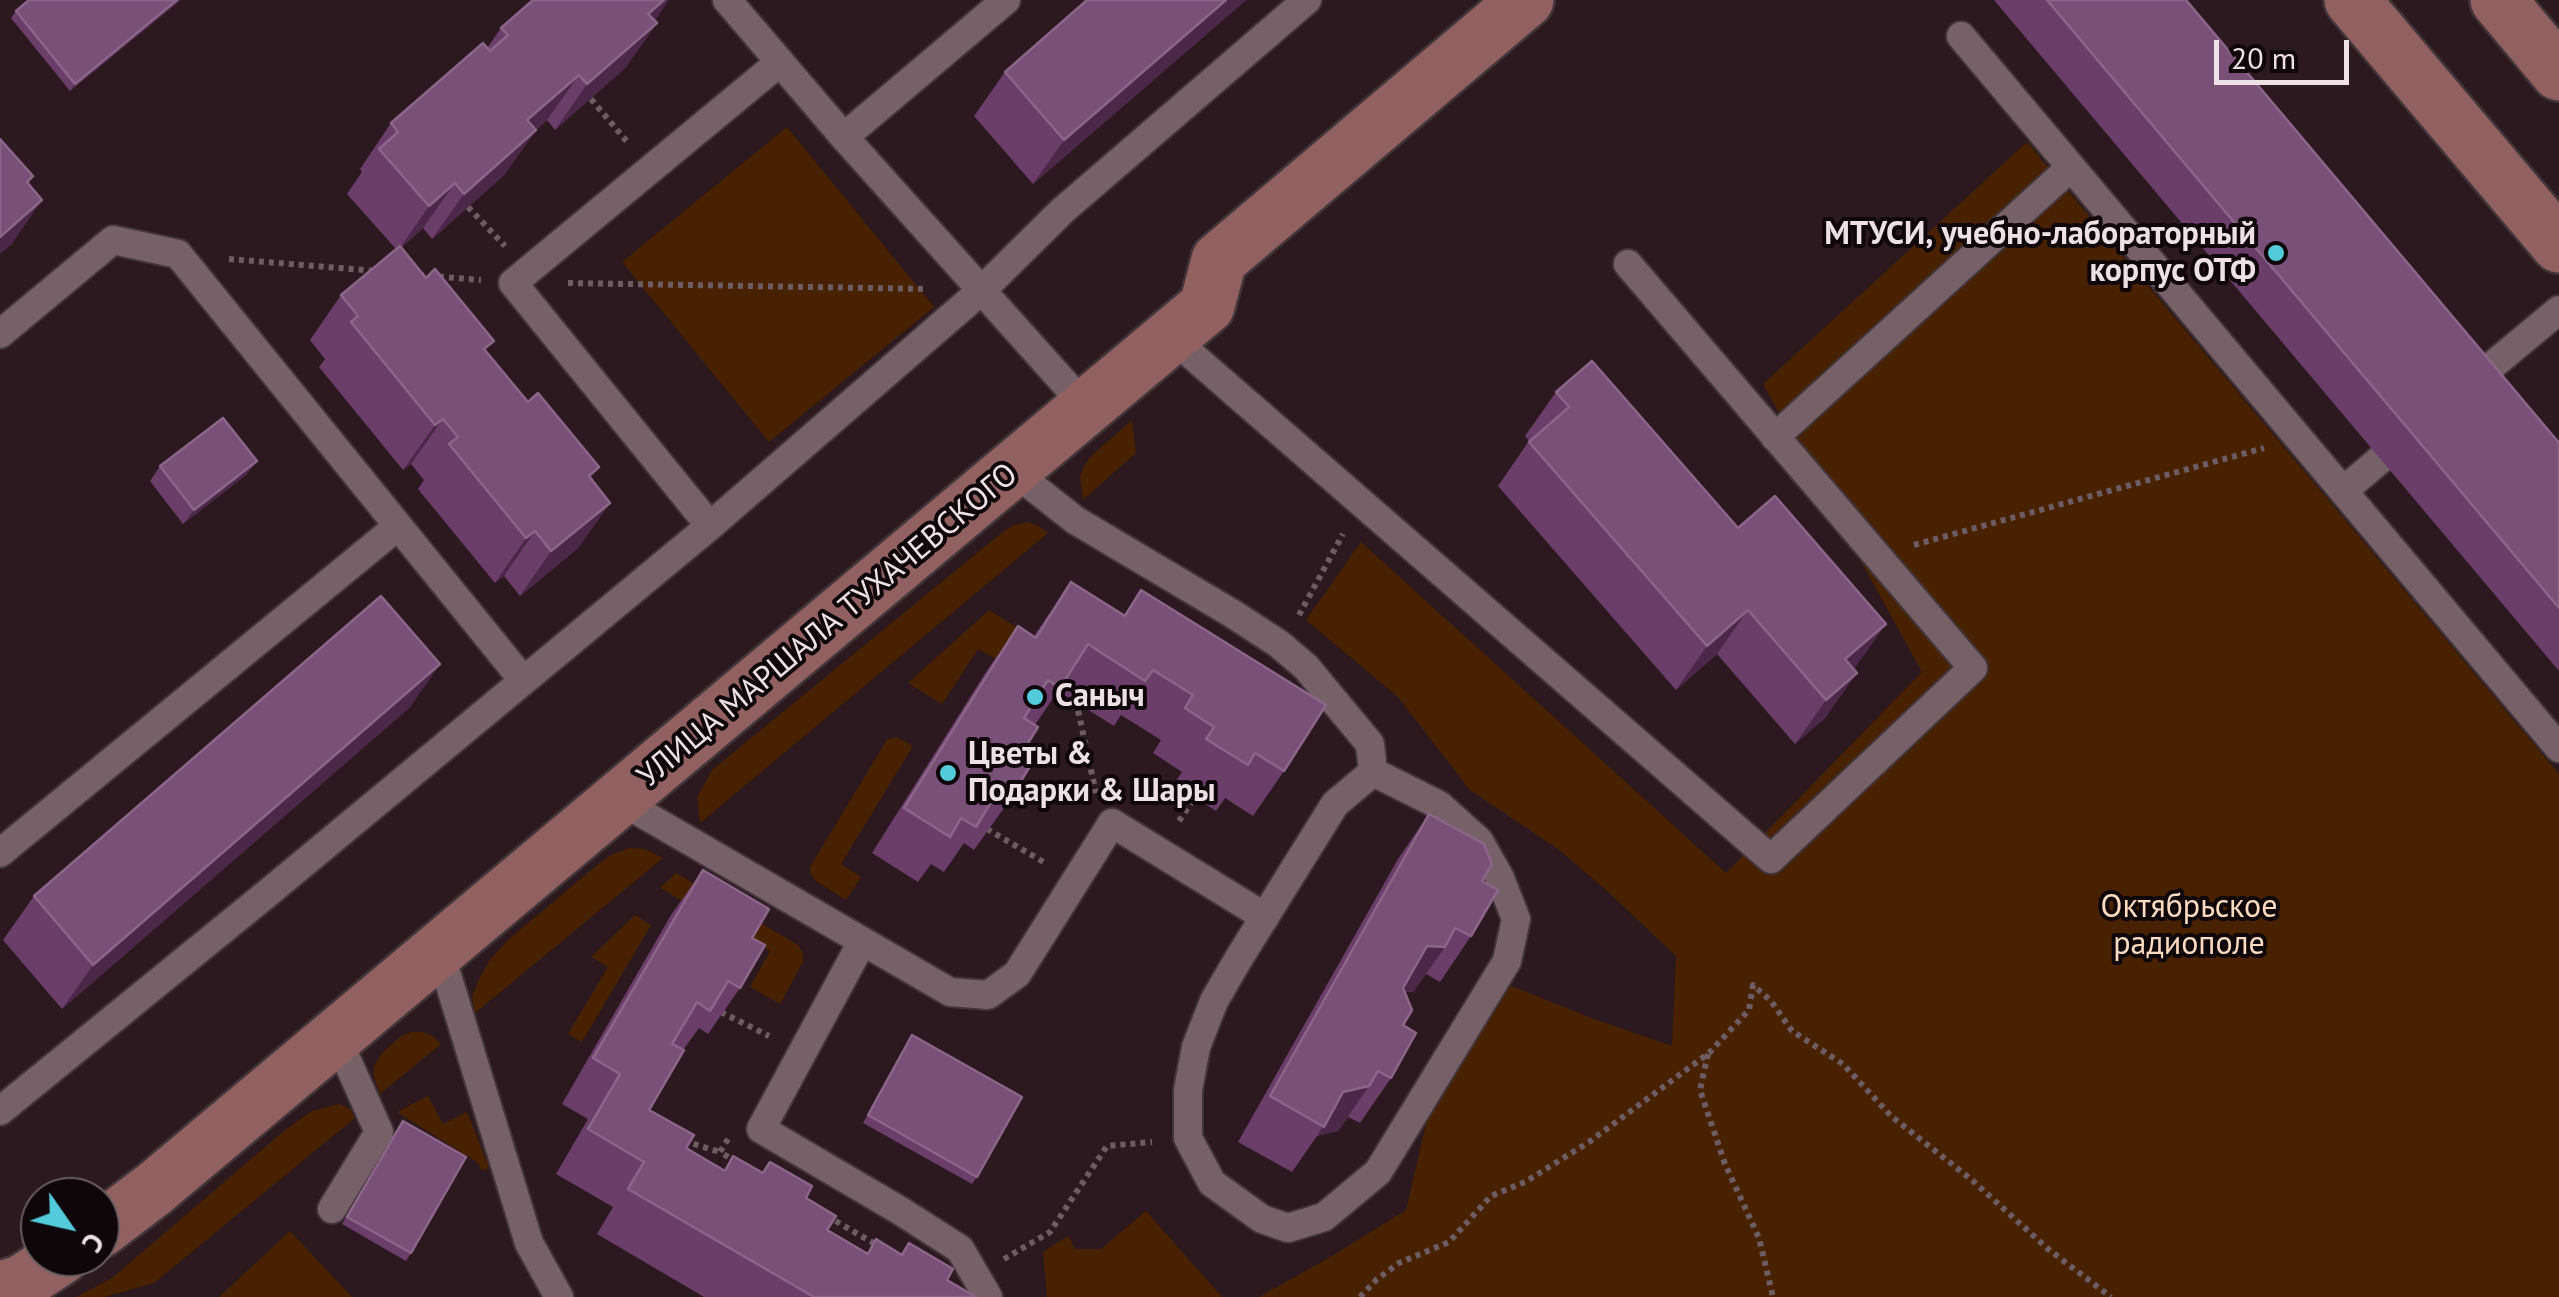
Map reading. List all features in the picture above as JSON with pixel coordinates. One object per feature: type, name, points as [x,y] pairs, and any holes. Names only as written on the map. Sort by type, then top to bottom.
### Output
[{"type":"street","name":"УЛИЦА МАРШАЛА ТУХАЧЕВСКОГО","points":[[120,1215],[1207,306],[1219,260],[1526,0]]},
{"type":"street","points":[[2352,0],[2559,245]]},
{"type":"street","points":[[2498,0],[2559,72]]},
{"type":"street","points":[[0,1289],[30,1277]]},
{"type":"lane","points":[[727,0],[1087,408]]},
{"type":"lane","points":[[844,137],[1006,0]]},
{"type":"lane","points":[[0,1111],[710,526],[982,290],[1062,211],[1307,0]]},
{"type":"lane","points":[[1960,36],[2559,748]]},
{"type":"lane","points":[[710,526],[513,282],[780,62]]},
{"type":"lane","points":[[1775,437],[2071,168]]},
{"type":"lane","points":[[0,334],[112,240],[178,254],[523,680]]},
{"type":"lane","points":[[1171,336],[1771,858],[1973,668],[1628,264]]},
{"type":"lane","points":[[2343,491],[2559,310]]},
{"type":"lane","points":[[1014,470],[1075,520],[1279,644],[1306,668],[1370,744],[1372,772]]},
{"type":"lane","points":[[0,852],[398,526]]},
{"type":"lane","points":[[1372,772],[1439,806],[1479,841],[1500,878],[1516,919],[1507,961],[1378,1172],[1324,1217],[1288,1228],[1262,1219],[1212,1183],[1188,1138],[1188,1090],[1196,1047],[1214,1001],[1335,804],[1372,772]]},
{"type":"lane","points":[[619,800],[950,992],[988,995],[1018,974],[1112,823],[1264,917]]},
{"type":"lane","points":[[862,942],[761,1130],[960,1249],[981,1286]]},
{"type":"lane","points":[[438,948],[529,1243],[559,1297]]},
{"type":"lane","points":[[332,1210],[380,1132],[336,1036]]},
{"type":"path","points":[[590,99],[650,170]]},
{"type":"path","points":[[468,207],[528,270]]},
{"type":"path","points":[[1876,555],[2299,439]]},
{"type":"path","points":[[1279,644],[1349,524]]},
{"type":"path","points":[[1076,702],[1097,798],[1112,823]]},
{"type":"path","points":[[988,830],[1076,880]]},
{"type":"path","points":[[1360,1297],[1398,1263],[1449,1242],[1491,1196],[1525,1182],[1589,1142],[1709,1053],[1749,1010],[1754,986],[1792,1031],[1842,1064],[1891,1116],[2110,1297]]},
{"type":"path","points":[[721,1012],[802,1053]]},
{"type":"path","points":[[1709,1053],[1700,1090],[1725,1164],[1759,1238],[1773,1297]]},
{"type":"path","points":[[669,1136],[720,1152]]},
{"type":"path","points":[[981,1286],[1050,1232],[1106,1146],[1188,1138]]},
{"type":"green space","points":[[787,127],[934,307],[769,442],[622,262]]},
{"type":"green space","name":"Октябрьское радиополе","points":[[2027,142],[2559,774],[2559,1297],[1259,1297],[1406,1210],[1429,1112],[1504,983],[1672,1046],[1676,956],[1558,849],[1470,790],[1398,697],[1306,620],[1361,542],[1726,873],[1922,672],[1763,384]]},
{"type":"green space","points":[[1132,420],[1136,453],[1083,500],[1080,477],[1084,466]]},
{"type":"green space","points":[[1027,522],[1048,533],[700,823],[697,797],[712,770],[1004,531]]},
{"type":"green space","points":[[989,610],[1021,630],[1001,662],[978,649],[942,704],[908,683]]},
{"type":"green space","points":[[896,737],[913,746],[841,864],[861,877],[846,900],[816,881],[810,867],[885,743]]},
{"type":"green space","points":[[629,848],[645,849],[663,858],[475,1013],[472,997],[479,979],[508,940],[596,866]]},
{"type":"green space","points":[[676,873],[798,945],[803,962],[780,1004],[750,987],[770,951],[660,888]]},
{"type":"green space","points":[[635,915],[651,925],[582,1042],[568,1034],[608,967],[591,957]]},
{"type":"green space","points":[[411,1032],[433,1036],[441,1044],[380,1094],[373,1074],[375,1064],[401,1036]]},
{"type":"green space","points":[[428,1096],[443,1124],[467,1112],[489,1167],[482,1171],[477,1162],[397,1112]]},
{"type":"green space","points":[[339,1104],[350,1109],[355,1118],[154,1283],[104,1297],[76,1297],[120,1277],[120,1271],[312,1111]]},
{"type":"green space","points":[[1146,1211],[1222,1297],[1047,1297],[1043,1252],[1068,1236],[1075,1249],[1101,1249]]},
{"type":"green space","points":[[290,1231],[352,1297],[219,1297]]},
{"type":"building","points":[[29,0],[177,0],[75,84],[16,11]]},
{"type":"building","points":[[533,0],[664,0],[648,14],[657,23],[587,84],[579,75],[527,120],[536,130],[464,194],[455,183],[429,206],[379,149],[398,132],[391,123],[483,43],[490,51],[508,35],[501,28]]},
{"type":"building","points":[[1087,0],[1226,0],[1064,140],[1005,72]]},
{"type":"building","points":[[2047,0],[2186,0],[2559,443],[2559,608]]},
{"type":"building","points":[[0,139],[33,176],[27,182],[42,200],[0,237]]},
{"type":"building","points":[[400,246],[426,278],[435,269],[494,341],[484,349],[528,402],[538,393],[599,467],[589,476],[610,503],[551,551],[535,531],[526,538],[449,444],[458,437],[443,419],[435,425],[351,322],[358,316],[341,295]]},
{"type":"building","points":[[1592,361],[1738,528],[1775,496],[1886,624],[1845,659],[1857,673],[1826,700],[1748,610],[1707,646],[1529,442],[1569,407],[1556,392]]},
{"type":"building","points":[[223,418],[257,461],[194,510],[160,466]]},
{"type":"building","points":[[1071,582],[1125,616],[1141,590],[1326,705],[1284,771],[1255,753],[1248,765],[1206,739],[1214,727],[1185,708],[1193,695],[1153,670],[1145,681],[1088,644],[1060,688],[1048,680],[1024,718],[1038,727],[1020,756],[1032,763],[1006,805],[994,797],[976,827],[961,818],[950,837],[904,808],[1018,626],[1036,638]]},
{"type":"building","points":[[381,596],[440,664],[93,965],[34,896]]},
{"type":"building","points":[[1429,814],[1484,844],[1492,864],[1482,881],[1498,890],[1471,936],[1455,928],[1445,947],[1427,946],[1403,988],[1412,1010],[1403,1025],[1416,1033],[1391,1078],[1378,1071],[1369,1086],[1343,1092],[1324,1127],[1270,1096]]},
{"type":"building","points":[[703,870],[769,909],[752,938],[765,945],[740,988],[728,981],[710,1011],[697,1002],[672,1044],[684,1050],[649,1110],[694,1135],[686,1148],[725,1171],[733,1156],[763,1173],[770,1162],[812,1186],[806,1198],[836,1216],[827,1230],[868,1254],[876,1239],[902,1255],[909,1243],[953,1269],[947,1280],[976,1297],[814,1297],[628,1189],[644,1162],[588,1129],[620,1074],[593,1058]]},
{"type":"building","points":[[912,1035],[1022,1097],[977,1177],[868,1115]]},
{"type":"building","points":[[403,1121],[466,1157],[411,1253],[347,1217]]},
{"type":"place","name":"МТУСИ, учебно-лабораторный корпус ОТФ","points":[[2276,253]]},
{"type":"place","name":"Саныч","points":[[1035,697]]},
{"type":"place","name":"Цветы & Подарки & Шары","points":[[948,773]]}]
